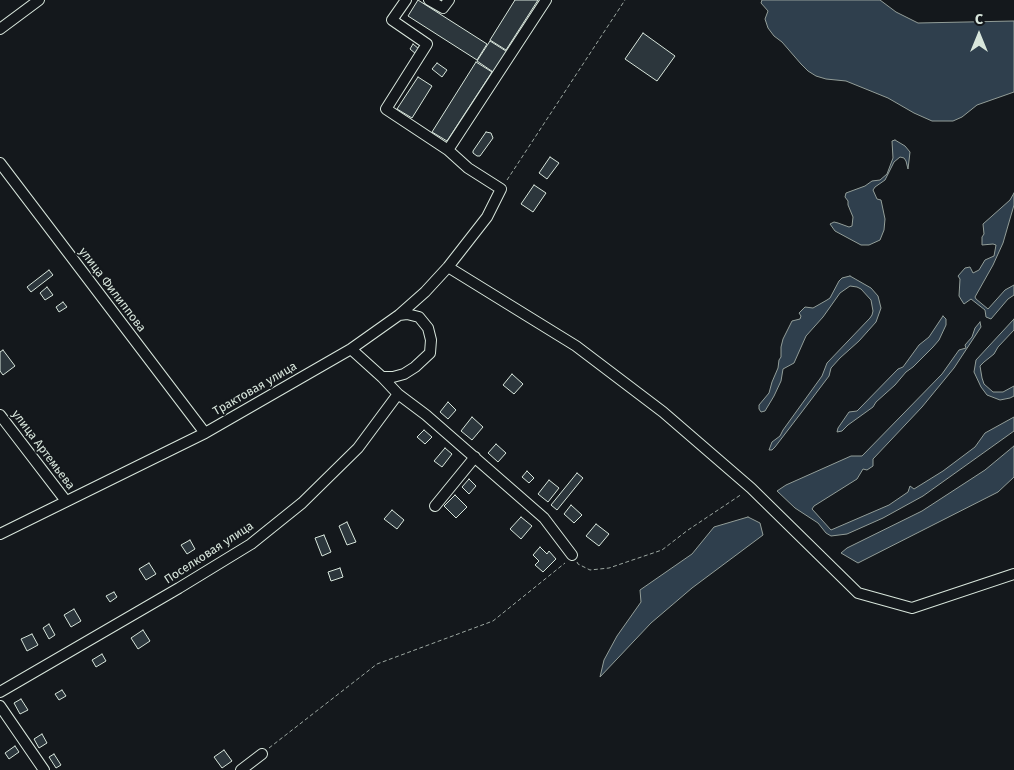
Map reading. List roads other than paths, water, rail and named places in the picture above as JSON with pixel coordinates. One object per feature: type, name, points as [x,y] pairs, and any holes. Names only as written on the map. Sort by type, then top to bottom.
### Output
[{"type":"street","points":[[0,29],[39,0]]},
{"type":"street","points":[[406,0],[392,20],[427,44],[386,110],[448,150],[546,0]]},
{"type":"street","points":[[428,0],[443,8],[449,0]]},
{"type":"street","name":"Трактовая улица","points":[[0,534],[205,433],[350,349],[399,315],[425,292],[448,267],[487,216],[501,189],[468,168],[448,150]]},
{"type":"street","name":"улица Филиппова","points":[[0,163],[205,433]]},
{"type":"street","points":[[448,267],[576,346],[663,412],[751,488],[858,593],[912,608],[1014,574]]},
{"type":"street","points":[[382,377],[404,374],[430,353],[432,340],[428,328],[419,317],[406,314],[399,315]]},
{"type":"street","points":[[350,349],[398,394],[426,415],[544,518],[572,555]]},
{"type":"street","name":"Поселковая улица","points":[[0,692],[251,544],[302,503],[358,448],[398,394]]},
{"type":"street","name":"улица Артемьева","points":[[0,414],[66,501]]},
{"type":"street","points":[[435,506],[475,457]]},
{"type":"street","points":[[0,706],[44,770]]},
{"type":"street","points":[[241,770],[262,754]]},
{"type":"water","points":[[762,0],[880,0],[896,12],[918,23],[1014,21],[1014,92],[977,105],[962,117],[953,121],[932,121],[888,98],[846,81],[826,79],[808,71],[768,28],[765,19],[768,11],[761,3]]},
{"type":"water","points":[[895,140],[905,146],[910,152],[908,169],[904,158],[900,157],[894,162],[885,180],[873,190],[877,199],[881,200],[885,219],[884,230],[880,240],[869,245],[861,245],[835,231],[830,224],[834,222],[849,227],[852,226],[853,217],[845,197],[846,193],[865,186],[872,181],[880,180],[887,174],[893,158],[892,141]]},
{"type":"water","points":[[1014,193],[1014,205],[1003,243],[975,297],[988,309],[1005,290],[1014,285],[1014,295],[1008,299],[991,319],[986,317],[985,310],[971,299],[964,304],[959,296],[960,279],[958,276],[965,268],[970,267],[973,273],[979,270],[985,260],[994,256],[996,245],[982,245],[983,224],[1010,200]]},
{"type":"water","points":[[850,276],[871,288],[878,296],[881,308],[876,322],[831,368],[829,376],[775,447],[769,450],[772,442],[780,436],[822,376],[827,363],[872,315],[871,300],[861,289],[850,286],[840,293],[823,317],[806,336],[794,363],[783,369],[781,381],[774,396],[765,411],[761,412],[759,405],[769,393],[781,357],[783,339],[792,321],[800,319],[799,313],[805,307],[813,308],[830,298],[839,281]]},
{"type":"water","points":[[943,316],[946,319],[946,325],[939,340],[933,347],[873,407],[842,431],[837,432],[849,412],[857,411],[898,369],[903,367],[919,345],[929,337]]},
{"type":"water","points":[[1014,319],[1014,330],[994,354],[980,366],[984,384],[993,392],[1003,392],[1014,386],[1014,396],[1000,400],[987,395],[981,387],[974,372],[976,360]]},
{"type":"water","points":[[980,322],[981,327],[954,368],[922,407],[873,459],[873,466],[867,470],[863,469],[857,479],[812,509],[831,530],[889,505],[908,492],[910,486],[914,489],[943,471],[975,447],[985,433],[1014,417],[1014,431],[923,496],[883,518],[847,534],[831,536],[826,533],[818,523],[795,508],[777,491],[786,485],[851,456],[862,456],[942,374],[959,350],[966,348],[965,345]]},
{"type":"water","points":[[1014,446],[1014,477],[998,492],[858,563],[841,553],[847,548],[922,511],[985,470]]},
{"type":"water","points":[[748,517],[760,523],[763,535],[692,588],[651,623],[600,677],[604,660],[617,636],[641,602],[640,590],[692,554],[714,527]]}]
